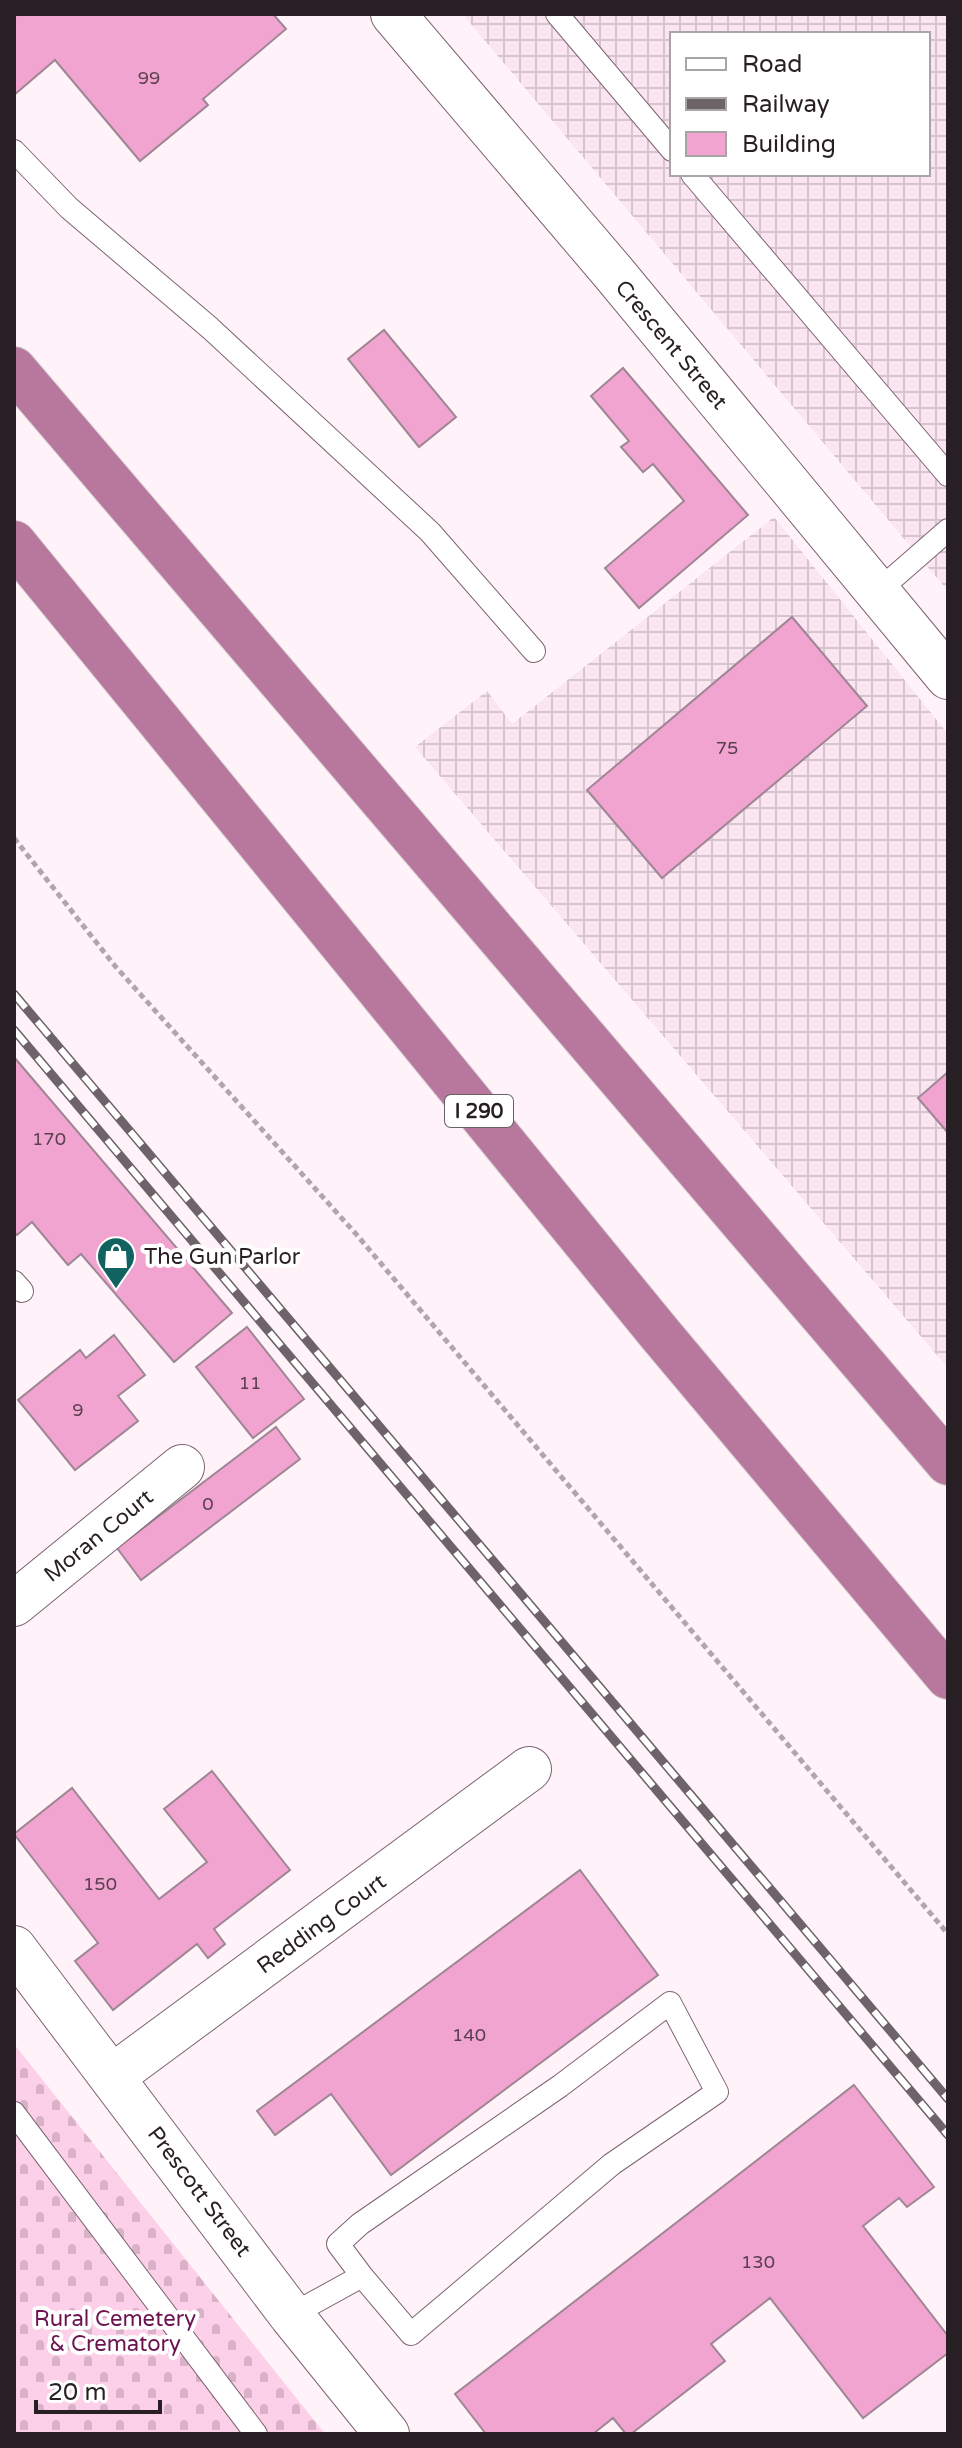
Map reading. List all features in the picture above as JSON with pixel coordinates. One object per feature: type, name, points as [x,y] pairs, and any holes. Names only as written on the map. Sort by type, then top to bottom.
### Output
[{"type":"highway","points":[[14,369],[948,1463]]},
{"type":"highway","name":"I 290","points":[[14,543],[660,1334],[948,1677]]},
{"type":"street","name":"Crescent Street","points":[[400,16],[948,677]]},
{"type":"street","name":"Moran Court","points":[[14,1604],[182,1467]]},
{"type":"street","name":"Redding Court","points":[[113,2076],[529,1769]]},
{"type":"street","name":"Prescott Street","points":[[14,1948],[291,2315],[387,2434]]},
{"type":"lane","points":[[557,14],[670,148]]},
{"type":"lane","points":[[14,151],[69,208],[210,328],[430,532],[534,651]]},
{"type":"lane","points":[[694,176],[948,475]]},
{"type":"lane","points":[[877,592],[948,530]]},
{"type":"lane","points":[[670,2003],[717,2092],[612,2164],[411,2334],[362,2276],[338,2244],[360,2224],[560,2086],[670,2003]]},
{"type":"lane","points":[[14,2113],[256,2434]]},
{"type":"lane","points":[[291,2315],[362,2276]]},
{"type":"path","points":[[14,838],[115,966],[356,1234],[948,1934]]},
{"type":"shaded area","points":[[468,14],[948,14],[948,591],[465,17]]},
{"type":"shaded area","points":[[774,517],[948,734],[948,1368],[415,747],[487,691],[512,724]]},
{"type":"green space","name":"Rural Cemetery & Crematory","points":[[14,2044],[325,2434],[14,2434]]},
{"type":"building","points":[[18,14],[273,14],[286,29],[203,99],[208,105],[140,161],[55,60],[14,95],[14,17]]},
{"type":"building","points":[[384,330],[456,417],[419,447],[348,359]]},
{"type":"building","points":[[623,368],[748,515],[639,608],[605,568],[684,501],[653,464],[643,472],[621,447],[629,441],[591,396]]},
{"type":"building","points":[[792,617],[867,706],[662,878],[587,790]]},
{"type":"building","points":[[14,1057],[232,1313],[174,1362],[81,1254],[68,1265],[32,1222],[17,1235],[14,1232]]},
{"type":"building","points":[[948,1072],[948,1133],[918,1098]]},
{"type":"building","points":[[247,1327],[304,1399],[253,1438],[196,1367]]},
{"type":"building","points":[[114,1335],[145,1375],[118,1396],[138,1421],[75,1470],[18,1400],[80,1350],[86,1358]]},
{"type":"building","points":[[276,1427],[300,1459],[141,1580],[117,1548]]},
{"type":"building","points":[[212,1771],[290,1870],[214,1929],[225,1944],[208,1958],[197,1944],[113,2010],[75,1961],[98,1943],[14,1834],[72,1788],[159,1899],[207,1862],[164,1809]]},
{"type":"building","points":[[580,1870],[658,1975],[391,2175],[331,2094],[275,2135],[257,2111]]},
{"type":"building","points":[[854,2085],[934,2187],[907,2207],[899,2198],[863,2226],[948,2336],[948,2353],[863,2418],[770,2298],[711,2344],[725,2361],[631,2434],[626,2434],[613,2418],[593,2434],[486,2434],[455,2394]]},
{"type":"railway","points":[[14,994],[948,2099]]},
{"type":"railway","points":[[14,1030],[948,2135]]},
{"type":"place","name":"The Gun Parlor","points":[[116,1290]]}]
